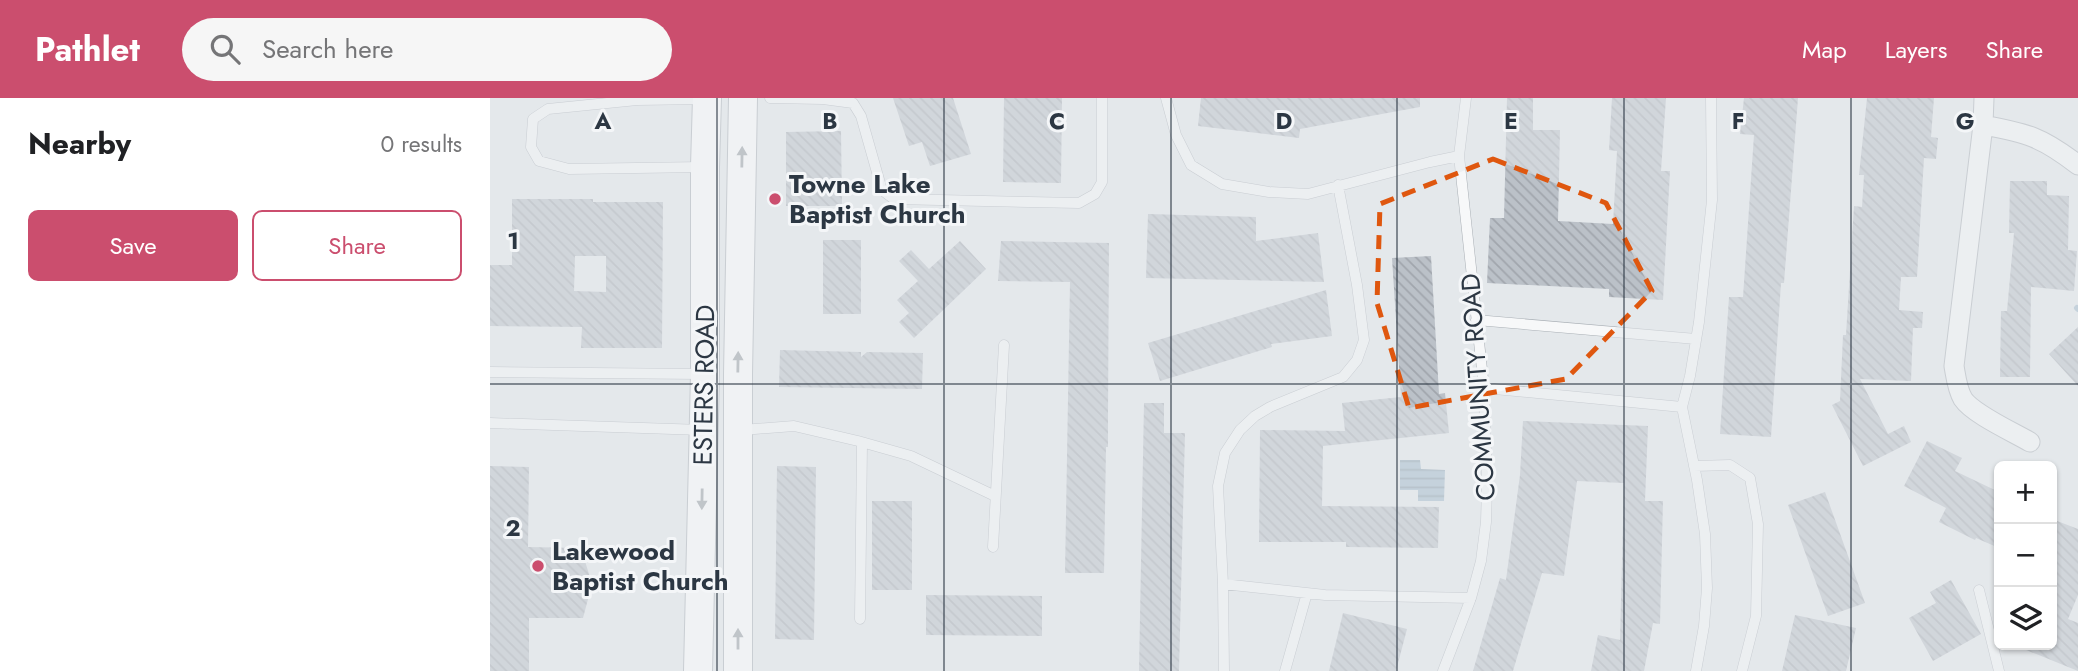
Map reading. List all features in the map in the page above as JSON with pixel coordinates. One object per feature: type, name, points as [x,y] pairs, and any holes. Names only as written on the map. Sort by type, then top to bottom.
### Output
[{"type":"main road","name":"ESTERS ROAD","points":[[698,671],[705,374],[705,167],[714,98]]},
{"type":"main road","name":"ESTERS ROAD","points":[[738,671],[738,430],[743,98]]},
{"type":"main road","points":[[704,430],[738,430]]},
{"type":"street","points":[[1984,98],[1954,366],[1957,386],[1964,401],[2030,442]]},
{"type":"street","points":[[1983,125],[2022,132],[2040,139],[2078,165]]},
{"type":"lane","points":[[705,167],[569,169],[539,160],[531,147],[531,132],[533,119],[548,108],[636,100],[714,98]]},
{"type":"lane","points":[[770,98],[853,103],[861,117],[882,190],[894,199],[1079,203],[1095,194],[1101,182],[1102,98]]},
{"type":"lane","points":[[1166,98],[1176,135],[1191,165],[1222,184],[1269,192],[1308,194],[1459,156]]},
{"type":"lane","name":"COMMUNITY ROAD","points":[[1443,671],[1471,598],[1481,561],[1488,486],[1484,388],[1459,156],[1466,98]]},
{"type":"lane","points":[[1696,671],[1707,588],[1705,534],[1682,407],[1696,339],[1712,200],[1711,98]]},
{"type":"lane","points":[[1224,671],[1218,485],[1225,453],[1240,430],[1255,416],[1270,407],[1343,377],[1357,360],[1364,340],[1357,285],[1338,185]]},
{"type":"lane","points":[[1476,320],[1696,339]]},
{"type":"lane","points":[[993,547],[1004,345]]},
{"type":"lane","points":[[490,372],[705,374]]},
{"type":"lane","points":[[1484,388],[1682,407]]},
{"type":"lane","points":[[490,423],[704,430]]},
{"type":"lane","points":[[738,430],[794,426],[862,443],[911,456],[995,496]]},
{"type":"lane","points":[[860,619],[862,443]]},
{"type":"lane","points":[[1694,466],[1730,465],[1750,478],[1758,524],[1756,616],[1742,671]]},
{"type":"lane","points":[[1223,584],[1307,593],[1471,598]]},
{"type":"lane","points":[[1979,590],[2000,671]]},
{"type":"lane","points":[[1285,671],[1307,593]]},
{"type":"highlighted area","points":[[1493,159],[1606,203],[1652,291],[1566,379],[1409,408],[1377,303],[1380,204]]},
{"type":"water","points":[[1400,460],[1420,460],[1421,469],[1445,470],[1444,501],[1418,501],[1418,490],[1400,490]]},
{"type":"building","points":[[893,98],[953,98],[971,154],[930,166],[922,142],[909,146]]},
{"type":"building","points":[[1004,98],[1062,98],[1061,183],[1003,182]]},
{"type":"building","points":[[1201,98],[1420,98],[1420,107],[1300,129],[1299,138],[1198,126]]},
{"type":"building","points":[[1507,98],[1533,98],[1533,130],[1560,130],[1558,221],[1613,224],[1617,151],[1609,150],[1612,98],[1666,98],[1661,171],[1670,171],[1663,300],[1609,297],[1609,289],[1487,283],[1490,218],[1504,218]]},
{"type":"building","points":[[1744,98],[1798,98],[1784,283],[1781,283],[1771,437],[1720,434],[1729,297],[1743,297],[1754,135],[1740,134]]},
{"type":"building","points":[[1867,98],[1934,98],[1931,137],[1938,138],[1936,159],[1924,158],[1917,277],[1901,277],[1899,310],[1923,312],[1922,328],[1913,328],[1911,381],[1860,379],[1888,434],[1904,426],[1911,442],[1863,466],[1832,405],[1840,401],[1854,206],[1862,207],[1864,175],[1859,175]]},
{"type":"building","points":[[841,131],[842,206],[786,206],[786,132]]},
{"type":"building","points":[[2010,181],[2047,181],[2047,195],[2069,196],[2068,250],[2077,251],[2074,291],[2031,287],[2030,377],[2000,377],[2001,311],[2007,311],[2014,233],[2009,233]]},
{"type":"building","points":[[512,199],[663,202],[662,348],[581,348],[582,327],[490,326],[490,265],[512,265]],"holes":[[[575,256],[606,256],[606,292],[574,291]]]},
{"type":"building","points":[[1148,214],[1256,217],[1256,241],[1318,233],[1324,282],[1146,278]]},
{"type":"building","points":[[823,240],[861,240],[861,314],[823,314]]},
{"type":"building","points":[[960,241],[986,269],[914,338],[899,322],[909,313],[897,300],[918,281],[899,261],[911,250],[929,269]]},
{"type":"building","points":[[1001,241],[1109,243],[1104,573],[1065,573],[1070,282],[998,281]]},
{"type":"building","points":[[1431,256],[1439,394],[1445,393],[1449,433],[1323,446],[1322,506],[1439,507],[1438,548],[1346,547],[1346,542],[1259,542],[1260,430],[1345,431],[1342,403],[1401,397],[1392,258]]},
{"type":"building","points":[[1326,290],[1332,336],[1271,344],[1272,347],[1160,381],[1148,343]]},
{"type":"building","points":[[2078,327],[2078,386],[2049,354]]},
{"type":"building","points":[[780,350],[861,352],[861,357],[867,352],[923,353],[922,389],[779,387]]},
{"type":"building","points":[[1144,403],[1164,403],[1164,433],[1185,433],[1179,671],[1139,671]]},
{"type":"building","points":[[1523,421],[1648,426],[1645,501],[1663,501],[1660,624],[1653,623],[1644,671],[1591,671],[1598,635],[1620,640],[1624,483],[1577,481],[1564,576],[1542,573],[1513,671],[1473,671],[1500,578],[1506,580],[1520,475]]},
{"type":"building","points":[[1927,441],[1962,458],[1955,471],[1994,490],[1994,546],[1976,538],[1975,540],[1939,522],[1946,508],[1904,486]]},
{"type":"building","name":"Lakewood Baptist Church","points":[[490,466],[529,467],[528,547],[581,548],[592,584],[583,618],[529,618],[529,671],[490,671]]},
{"type":"building","points":[[777,466],[816,467],[814,640],[775,639]]},
{"type":"building","points":[[1825,492],[1865,603],[1828,616],[1788,505]]},
{"type":"building","points":[[872,501],[912,501],[912,590],[872,590]]},
{"type":"building","points":[[2057,521],[2078,529],[2078,595],[2068,619],[2078,623],[2078,671],[2026,650],[2057,650]]},
{"type":"building","points":[[1951,580],[1981,634],[1933,661],[1909,618],[1936,603],[1930,592]]},
{"type":"building","points":[[926,595],[1042,596],[1042,636],[926,635]]},
{"type":"building","points":[[1343,613],[1407,629],[1396,671],[1329,671]]},
{"type":"building","points":[[1795,615],[1856,628],[1846,671],[1782,671]]},
{"type":"place","name":"Towne Lake Baptist Church","points":[[775,199]]},
{"type":"place","name":"Lakewood Baptist Church","points":[[538,566]]}]
